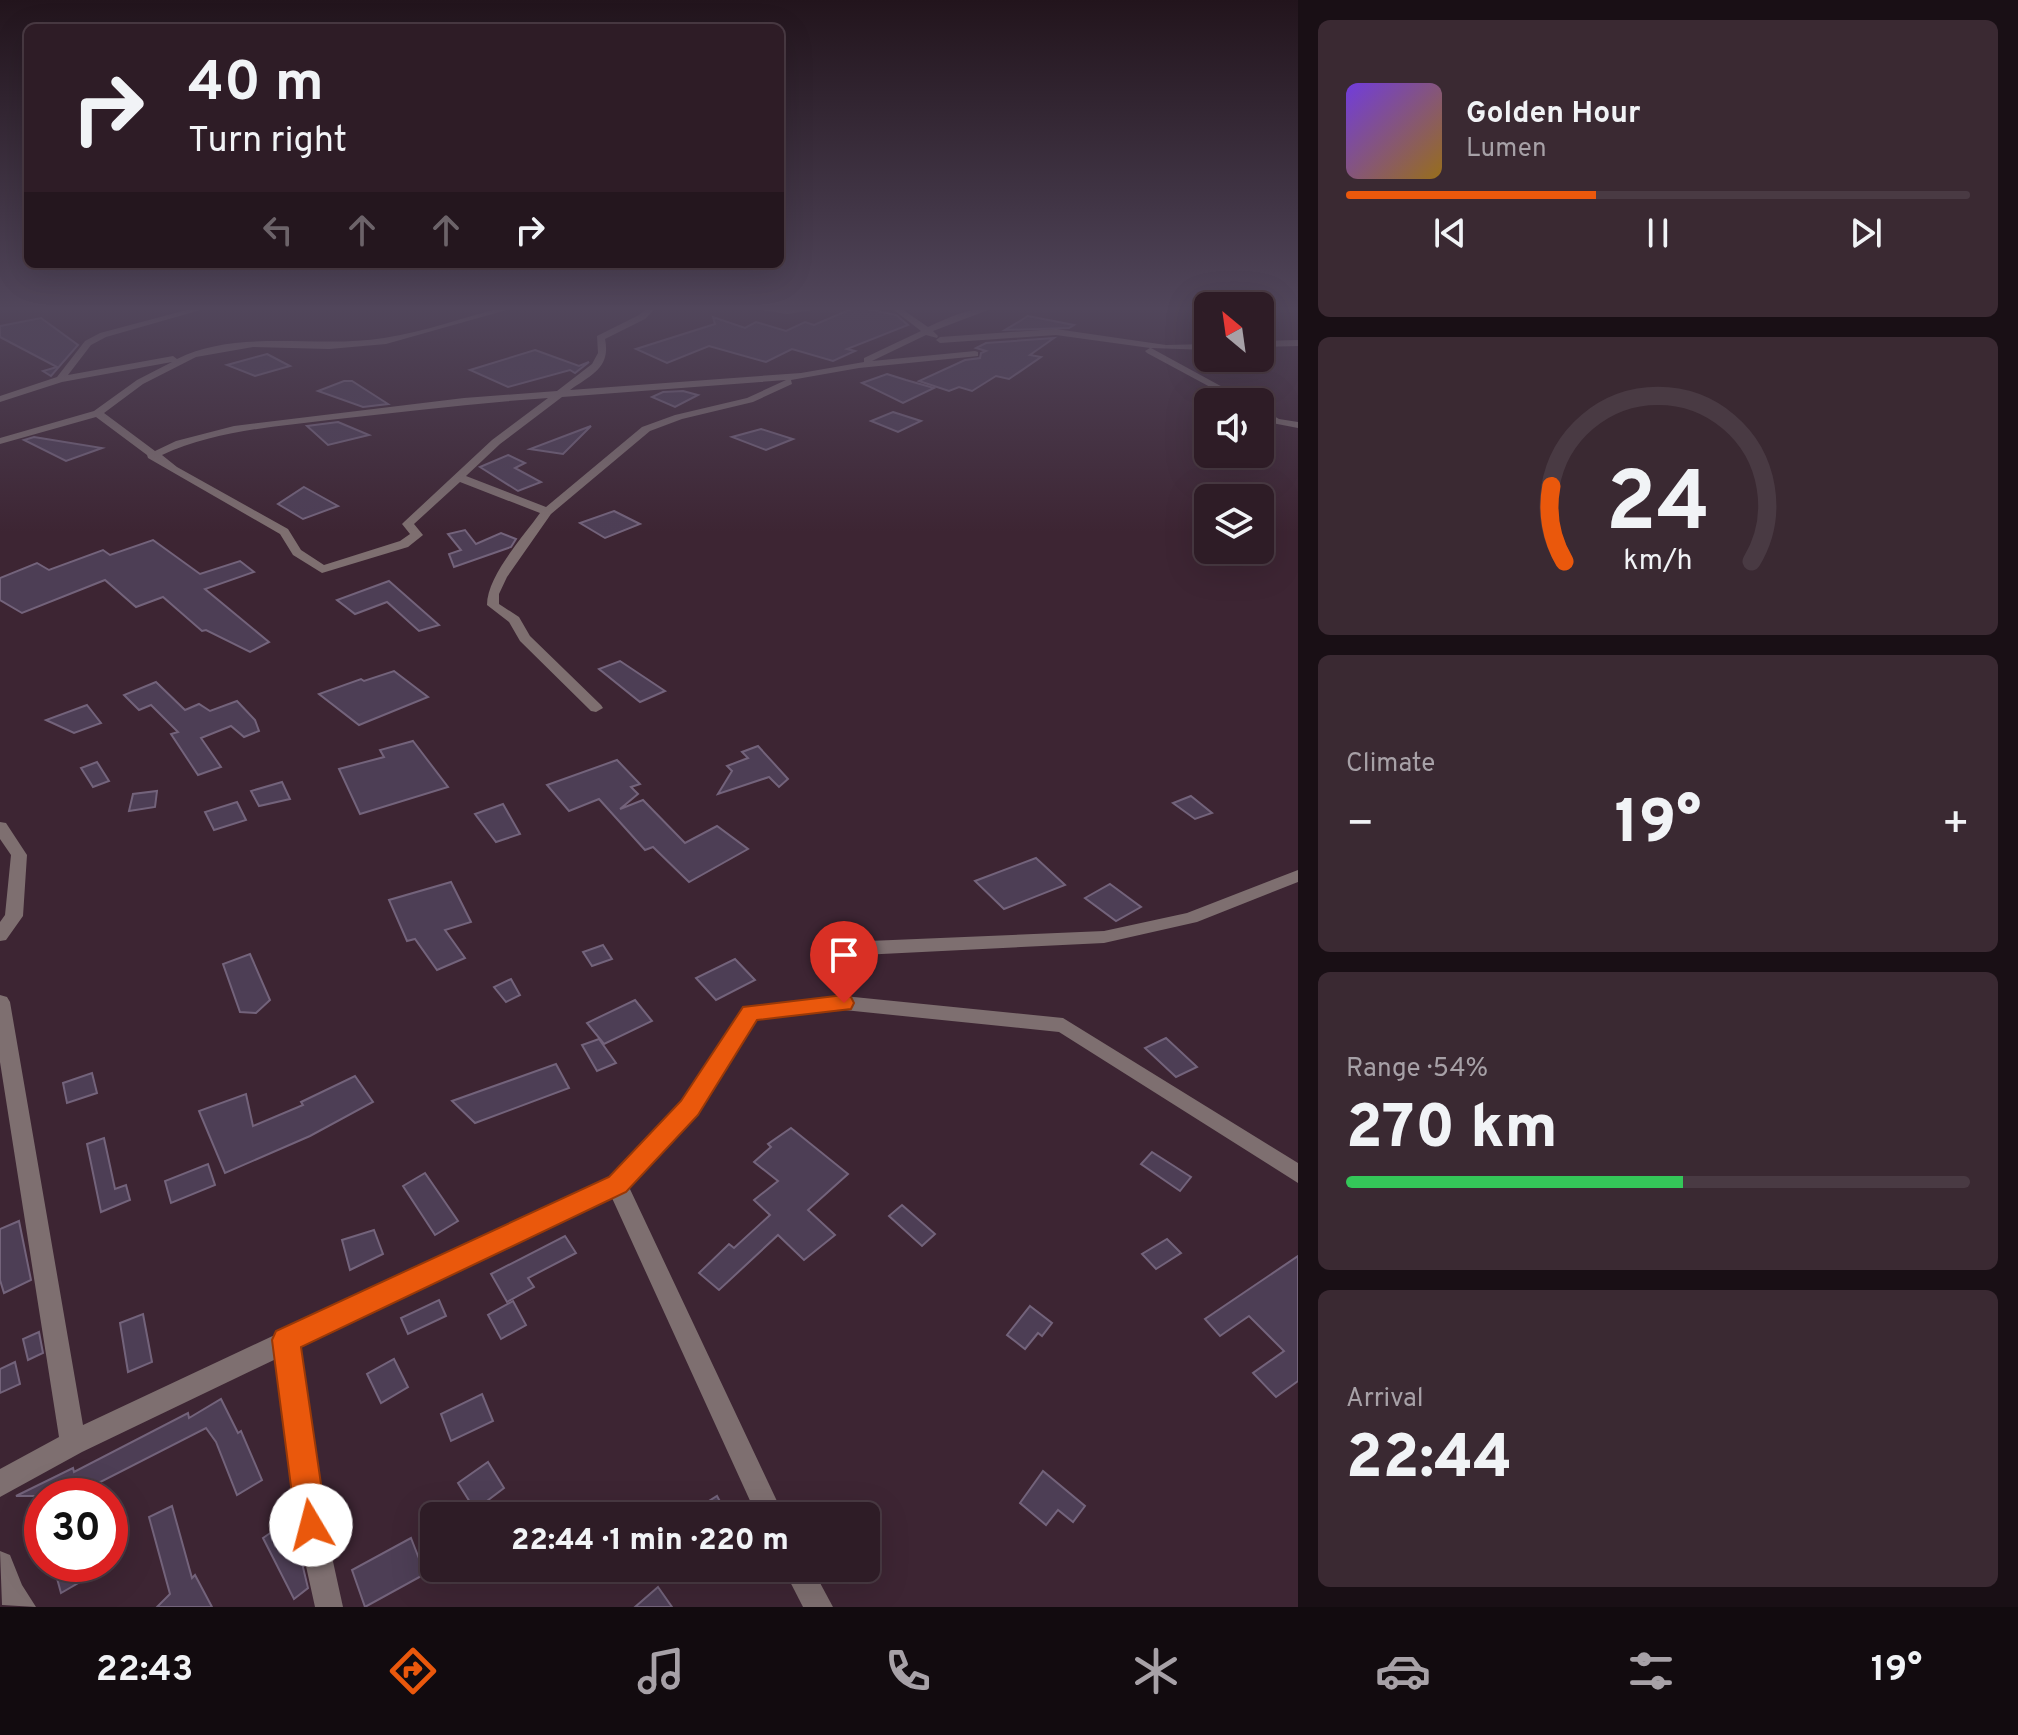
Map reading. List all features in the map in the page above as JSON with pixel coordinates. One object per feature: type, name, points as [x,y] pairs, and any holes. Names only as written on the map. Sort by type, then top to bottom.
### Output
[{"type":"street","points":[[0,399],[51,382]]},
{"type":"street","points":[[0,441],[98,413],[140,382]]},
{"type":"street","points":[[98,413],[152,456],[284,532],[297,552],[315,561],[322,569],[404,544],[417,535],[408,524],[496,442],[575,382]]},
{"type":"street","points":[[152,456],[180,443],[234,429],[464,401],[720,382]]},
{"type":"street","points":[[596,708],[525,638],[514,620],[493,605],[493,594],[501,577],[547,512],[646,429],[679,417],[750,400],[788,382]]},
{"type":"street","points":[[1274,420],[1298,425]]},
{"type":"street","points":[[460,478],[547,512]]},
{"type":"street","points":[[0,827],[19,855],[14,916],[0,935]]},
{"type":"street","points":[[821,950],[1104,937],[1191,918],[1298,876]]},
{"type":"street","points":[[0,1002],[73,1443]]},
{"type":"street","points":[[0,1484],[73,1443],[617,1185],[690,1108],[751,1013],[844,1003],[1063,1025],[1298,1174]]},
{"type":"street","points":[[617,1185],[764,1502]]},
{"type":"street","points":[[286,1340],[311,1525],[329,1607]]},
{"type":"street","points":[[0,1565],[12,1595],[22,1607]]},
{"type":"street","points":[[805,1582],[819,1607]]},
{"type":"building","points":[[341,382],[354,382],[388,404],[363,407],[318,391]]},
{"type":"building","points":[[497,382],[526,382],[508,387]]},
{"type":"building","points":[[914,382],[934,388],[903,403],[862,383]]},
{"type":"building","points":[[922,382],[986,382],[972,391],[959,387],[949,391]]},
{"type":"building","points":[[683,391],[698,395],[675,407],[652,397],[663,392]]},
{"type":"building","points":[[893,412],[921,421],[898,432],[871,421]]},
{"type":"building","points":[[338,422],[369,435],[328,445],[307,426]]},
{"type":"building","points":[[591,426],[563,454],[530,449]]},
{"type":"building","points":[[761,429],[793,439],[766,450],[732,437]]},
{"type":"building","points":[[34,437],[102,448],[66,461],[24,440]]},
{"type":"building","points":[[508,455],[525,463],[515,468],[541,482],[518,491],[480,467]]},
{"type":"building","points":[[304,487],[338,506],[303,519],[278,504]]},
{"type":"building","points":[[614,511],[640,524],[605,538],[580,523]]},
{"type":"building","points":[[465,530],[476,544],[501,533],[516,539],[511,547],[454,567],[449,554],[461,550],[448,534]]},
{"type":"building","points":[[153,540],[200,574],[240,561],[254,572],[205,589],[269,642],[250,652],[206,630],[202,631],[163,597],[136,607],[105,580],[22,613],[0,600],[0,578],[37,563],[49,570],[103,550],[110,555]]},
{"type":"building","points":[[389,581],[439,625],[419,631],[387,602],[355,614],[337,600]]},
{"type":"building","points":[[620,661],[665,691],[640,702],[599,669]]},
{"type":"building","points":[[394,671],[428,697],[359,725],[319,694],[361,679],[364,681]]},
{"type":"building","points":[[156,682],[185,710],[199,704],[210,711],[237,701],[255,720],[259,731],[244,737],[231,726],[201,738],[221,767],[198,775],[171,734],[178,732],[151,705],[139,710],[124,695]]},
{"type":"building","points":[[87,705],[101,723],[74,733],[46,720]]},
{"type":"building","points":[[413,741],[448,787],[360,814],[339,769],[384,757],[380,750]]},
{"type":"building","points":[[758,746],[788,779],[779,787],[769,777],[718,794],[732,771],[727,766],[748,758],[742,752]]},
{"type":"building","points":[[617,760],[640,784],[631,787],[638,794],[620,809],[643,800],[685,843],[717,826],[748,849],[689,882],[653,847],[645,850],[599,799],[569,811],[547,785]]},
{"type":"building","points":[[97,762],[109,781],[93,787],[81,768]]},
{"type":"building","points":[[282,782],[290,799],[259,806],[251,791]]},
{"type":"building","points":[[157,791],[155,807],[129,811],[133,794]]},
{"type":"building","points":[[1191,796],[1212,813],[1195,819],[1173,803]]},
{"type":"building","points":[[237,802],[246,820],[214,830],[205,812]]},
{"type":"building","points":[[503,804],[520,834],[496,842],[475,814]]},
{"type":"building","points":[[1036,858],[1065,885],[1004,909],[975,881]]},
{"type":"building","points":[[451,882],[471,922],[445,930],[465,958],[437,970],[415,939],[407,941],[389,900]]},
{"type":"building","points":[[1110,884],[1141,907],[1116,921],[1085,898]]},
{"type":"building","points":[[603,945],[612,959],[592,966],[583,952]]},
{"type":"building","points":[[250,954],[270,1000],[256,1013],[240,1012],[223,964]]},
{"type":"building","points":[[735,959],[755,980],[716,1000],[696,978]]},
{"type":"building","points":[[511,979],[520,995],[506,1002],[494,987]]},
{"type":"building","points":[[635,1000],[652,1021],[604,1044],[587,1023]]},
{"type":"building","points":[[1166,1038],[1197,1067],[1176,1077],[1145,1048]]},
{"type":"building","points":[[599,1039],[616,1063],[597,1071],[582,1045]]},
{"type":"building","points":[[556,1064],[569,1088],[475,1123],[452,1101]]},
{"type":"building","points":[[92,1073],[97,1093],[67,1103],[63,1083]]},
{"type":"building","points":[[355,1076],[373,1102],[310,1136],[225,1173],[199,1111],[246,1094],[253,1126],[303,1105],[301,1102]]},
{"type":"building","points":[[791,1128],[848,1174],[808,1210],[835,1235],[804,1260],[778,1235],[719,1290],[699,1273],[729,1244],[734,1248],[770,1215],[754,1200],[778,1181],[754,1162],[771,1147],[768,1144]]},
{"type":"building","points":[[104,1138],[115,1189],[126,1185],[130,1200],[101,1212],[87,1144]]},
{"type":"building","points":[[1152,1152],[1191,1177],[1180,1191],[1141,1164]]},
{"type":"building","points":[[208,1164],[215,1185],[171,1203],[165,1181]]},
{"type":"building","points":[[425,1173],[458,1221],[435,1235],[403,1186]]},
{"type":"building","points":[[902,1205],[935,1234],[922,1246],[889,1216]]},
{"type":"building","points":[[19,1221],[31,1280],[4,1293],[0,1280],[0,1229]]},
{"type":"building","points":[[374,1230],[383,1254],[350,1270],[342,1240]]},
{"type":"building","points":[[565,1236],[576,1253],[528,1278],[534,1287],[507,1302],[491,1274]]},
{"type":"building","points":[[1167,1239],[1181,1253],[1156,1269],[1142,1254]]},
{"type":"building","points":[[1298,1256],[1298,1381],[1276,1397],[1253,1373],[1284,1351],[1249,1316],[1220,1336],[1205,1319]]},
{"type":"building","points":[[439,1300],[446,1316],[408,1334],[401,1318]]},
{"type":"building","points":[[513,1301],[526,1325],[501,1339],[488,1315]]},
{"type":"building","points":[[1030,1306],[1052,1323],[1042,1336],[1038,1333],[1025,1349],[1007,1335]]},
{"type":"building","points":[[143,1314],[152,1362],[128,1372],[120,1323]]},
{"type":"building","points":[[39,1332],[43,1353],[28,1360],[23,1339]]},
{"type":"building","points":[[394,1359],[408,1387],[381,1403],[367,1374]]},
{"type":"building","points":[[15,1362],[20,1384],[0,1393],[0,1369]]},
{"type":"building","points":[[482,1394],[493,1421],[451,1441],[441,1414]]},
{"type":"building","points":[[221,1399],[238,1433],[241,1431],[262,1480],[237,1495],[216,1442],[206,1428],[108,1478],[53,1478],[73,1468],[74,1472],[188,1413],[189,1418]]},
{"type":"building","points":[[488,1462],[504,1488],[486,1502],[470,1502],[458,1483]]},
{"type":"building","points":[[1043,1471],[1085,1506],[1073,1522],[1058,1510],[1046,1525],[1020,1503]]},
{"type":"building","points":[[172,1506],[192,1578],[195,1575],[212,1607],[157,1607],[170,1594],[149,1517]]},
{"type":"building","points":[[282,1525],[302,1563],[308,1588],[294,1599],[263,1538]]},
{"type":"building","points":[[411,1538],[420,1561],[420,1577],[365,1607],[352,1570]]},
{"type":"building","points":[[58,1582],[80,1582],[61,1593]]},
{"type":"building","points":[[658,1587],[672,1607],[635,1607]]},
{"type":"route","points":[[311,1525],[286,1340],[617,1185],[690,1108],[751,1013],[844,1003]]}]
